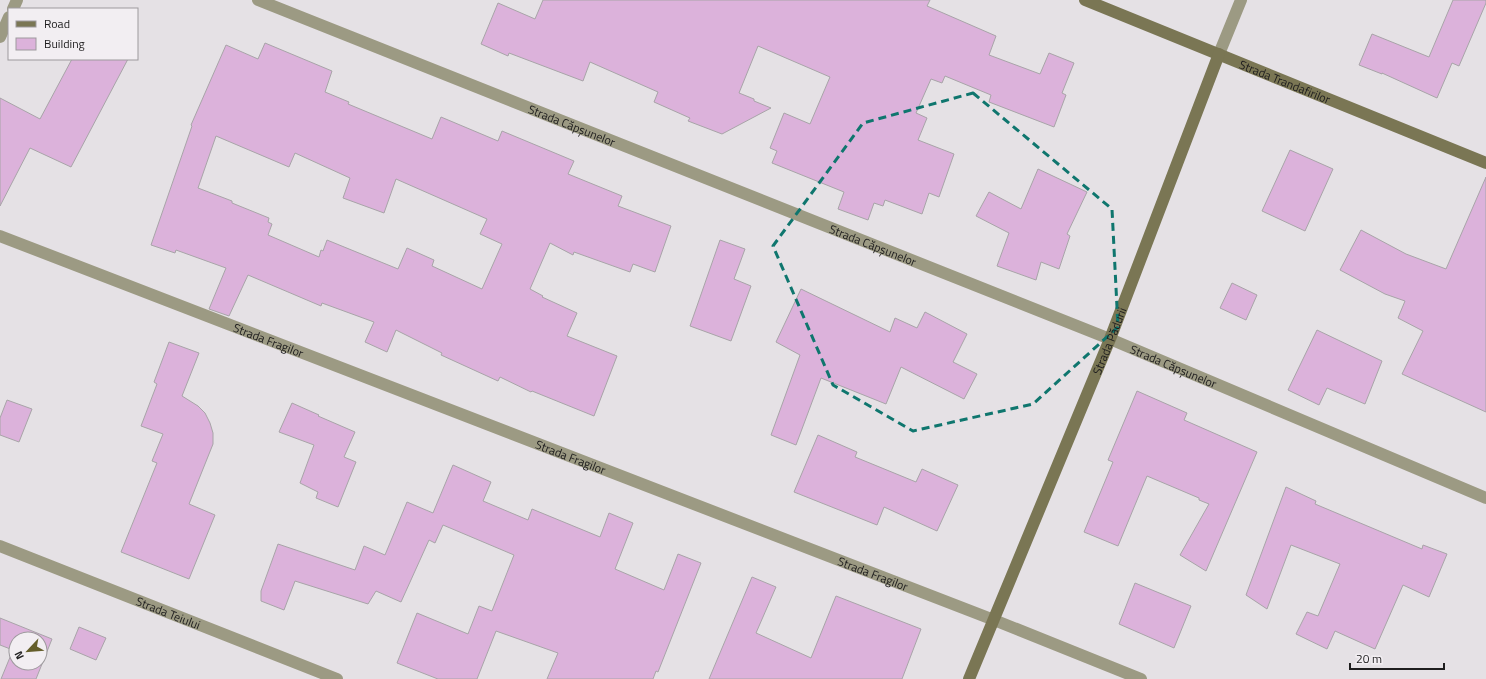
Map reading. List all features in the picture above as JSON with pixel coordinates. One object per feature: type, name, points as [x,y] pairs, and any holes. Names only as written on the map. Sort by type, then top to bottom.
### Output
[{"type":"street","name":"Strada Căpșunelor","points":[[258,0],[1110,339],[1486,498]]},
{"type":"street","name":"Strada Trandafirilor","points":[[1085,0],[1486,163]]},
{"type":"street","name":"Strada Pădurii","points":[[969,679],[1110,339],[1241,0]]},
{"type":"street","points":[[0,37],[8,19]]},
{"type":"street","name":"Strada Fragilor","points":[[0,236],[994,620],[1141,679]]},
{"type":"street","name":"Strada Teiului","points":[[0,546],[337,679]]},
{"type":"highlighted area","points":[[973,93],[1112,209],[1118,327],[1033,404],[913,431],[833,385],[773,246],[863,123]]},
{"type":"building","points":[[543,0],[930,0],[927,6],[996,36],[989,55],[1040,74],[1049,53],[1074,63],[1062,93],[1066,95],[1054,127],[989,102],[991,95],[945,76],[942,83],[931,79],[916,113],[927,118],[918,140],[954,154],[939,197],[929,193],[922,214],[885,200],[883,206],[874,203],[868,220],[838,209],[844,192],[772,163],[777,151],[770,148],[784,113],[810,124],[830,77],[758,46],[739,93],[771,108],[722,134],[688,121],[690,118],[654,102],[658,92],[590,62],[583,81],[509,53],[508,56],[481,44],[498,3],[535,19]]},
{"type":"building","points":[[1453,0],[1486,0],[1486,3],[1459,66],[1452,63],[1437,98],[1382,73],[1359,65],[1372,34],[1429,57]]},
{"type":"building","points":[[265,43],[332,71],[325,92],[349,102],[348,104],[432,139],[441,117],[498,141],[502,131],[574,161],[568,174],[622,196],[618,206],[671,226],[655,272],[633,264],[630,272],[574,252],[573,255],[550,243],[530,289],[543,296],[542,297],[577,313],[567,336],[617,356],[594,416],[532,391],[531,392],[500,377],[498,381],[441,355],[442,353],[396,330],[387,352],[365,342],[374,322],[322,303],[321,306],[248,275],[229,316],[209,309],[226,268],[176,250],[175,253],[151,245],[192,126],[191,125],[226,45],[258,59]],"holes":[[[216,136],[289,167],[295,153],[350,178],[343,198],[384,213],[396,179],[487,219],[480,234],[502,244],[482,289],[432,266],[434,260],[407,248],[398,269],[327,240],[319,257],[268,235],[272,224],[268,222],[269,218],[232,203],[232,201],[198,188]]]},
{"type":"building","points":[[71,60],[127,60],[71,167],[30,148],[0,206],[0,98],[40,119]]},
{"type":"building","points":[[1290,150],[1333,169],[1305,231],[1262,211]]},
{"type":"building","points":[[1038,169],[1087,192],[1067,234],[1070,236],[1059,269],[1041,262],[1036,280],[997,266],[1009,233],[976,216],[989,192],[1021,209]]},
{"type":"building","points":[[1486,177],[1486,412],[1402,374],[1423,331],[1398,318],[1405,301],[1385,294],[1340,270],[1361,230],[1406,254],[1446,269]]},
{"type":"building","points":[[720,240],[745,249],[734,279],[751,286],[731,341],[690,326]]},
{"type":"building","points":[[1232,283],[1257,295],[1246,320],[1220,308]]},
{"type":"building","points":[[801,289],[890,332],[895,318],[917,328],[925,312],[967,334],[953,362],[977,374],[964,399],[901,367],[886,404],[821,378],[796,445],[771,435],[800,355],[776,342]]},
{"type":"building","points":[[1317,330],[1382,361],[1365,404],[1327,388],[1319,405],[1288,390]]},
{"type":"building","points":[[169,342],[199,353],[182,396],[198,406],[205,413],[213,433],[213,444],[189,504],[215,515],[189,579],[121,552],[157,463],[152,461],[163,434],[141,426],[157,384],[154,382]]},
{"type":"building","points":[[1137,391],[1187,413],[1184,420],[1257,452],[1206,571],[1180,555],[1209,504],[1199,500],[1199,498],[1147,476],[1118,546],[1084,532],[1113,462],[1108,460]]},
{"type":"building","points":[[7,400],[32,409],[19,442],[0,435],[0,418]]},
{"type":"building","points":[[292,403],[355,432],[344,457],[356,462],[338,507],[316,498],[318,492],[300,483],[314,445],[279,432]]},
{"type":"building","points":[[818,435],[857,452],[855,457],[916,482],[922,469],[958,485],[937,531],[884,507],[877,525],[794,492]]},
{"type":"building","points":[[453,465],[491,482],[483,501],[528,520],[532,509],[600,537],[609,513],[633,523],[615,569],[664,590],[678,554],[701,563],[658,672],[656,671],[653,679],[547,679],[558,653],[496,631],[477,679],[438,679],[397,663],[417,613],[468,634],[479,606],[492,611],[514,555],[443,525],[435,543],[429,540],[401,602],[376,591],[368,604],[295,581],[284,610],[261,601],[261,591],[278,544],[355,570],[364,546],[385,555],[407,502],[433,513]]},
{"type":"building","points":[[1286,487],[1316,501],[1315,504],[1422,549],[1423,545],[1447,554],[1429,597],[1403,585],[1375,649],[1335,631],[1327,649],[1296,634],[1307,612],[1318,616],[1340,564],[1291,545],[1267,609],[1246,595]]},
{"type":"building","points":[[752,577],[776,587],[756,633],[811,658],[836,596],[921,629],[902,679],[709,679]]},
{"type":"building","points":[[1135,583],[1191,606],[1174,648],[1119,624]]},
{"type":"building","points":[[0,618],[32,631],[8,631],[8,648],[0,645]]},
{"type":"building","points":[[79,627],[106,638],[96,660],[70,649]]},
{"type":"building","points":[[48,637],[52,639],[48,649]]},
{"type":"building","points":[[8,662],[8,671],[39,671],[36,679],[1,679]]}]
